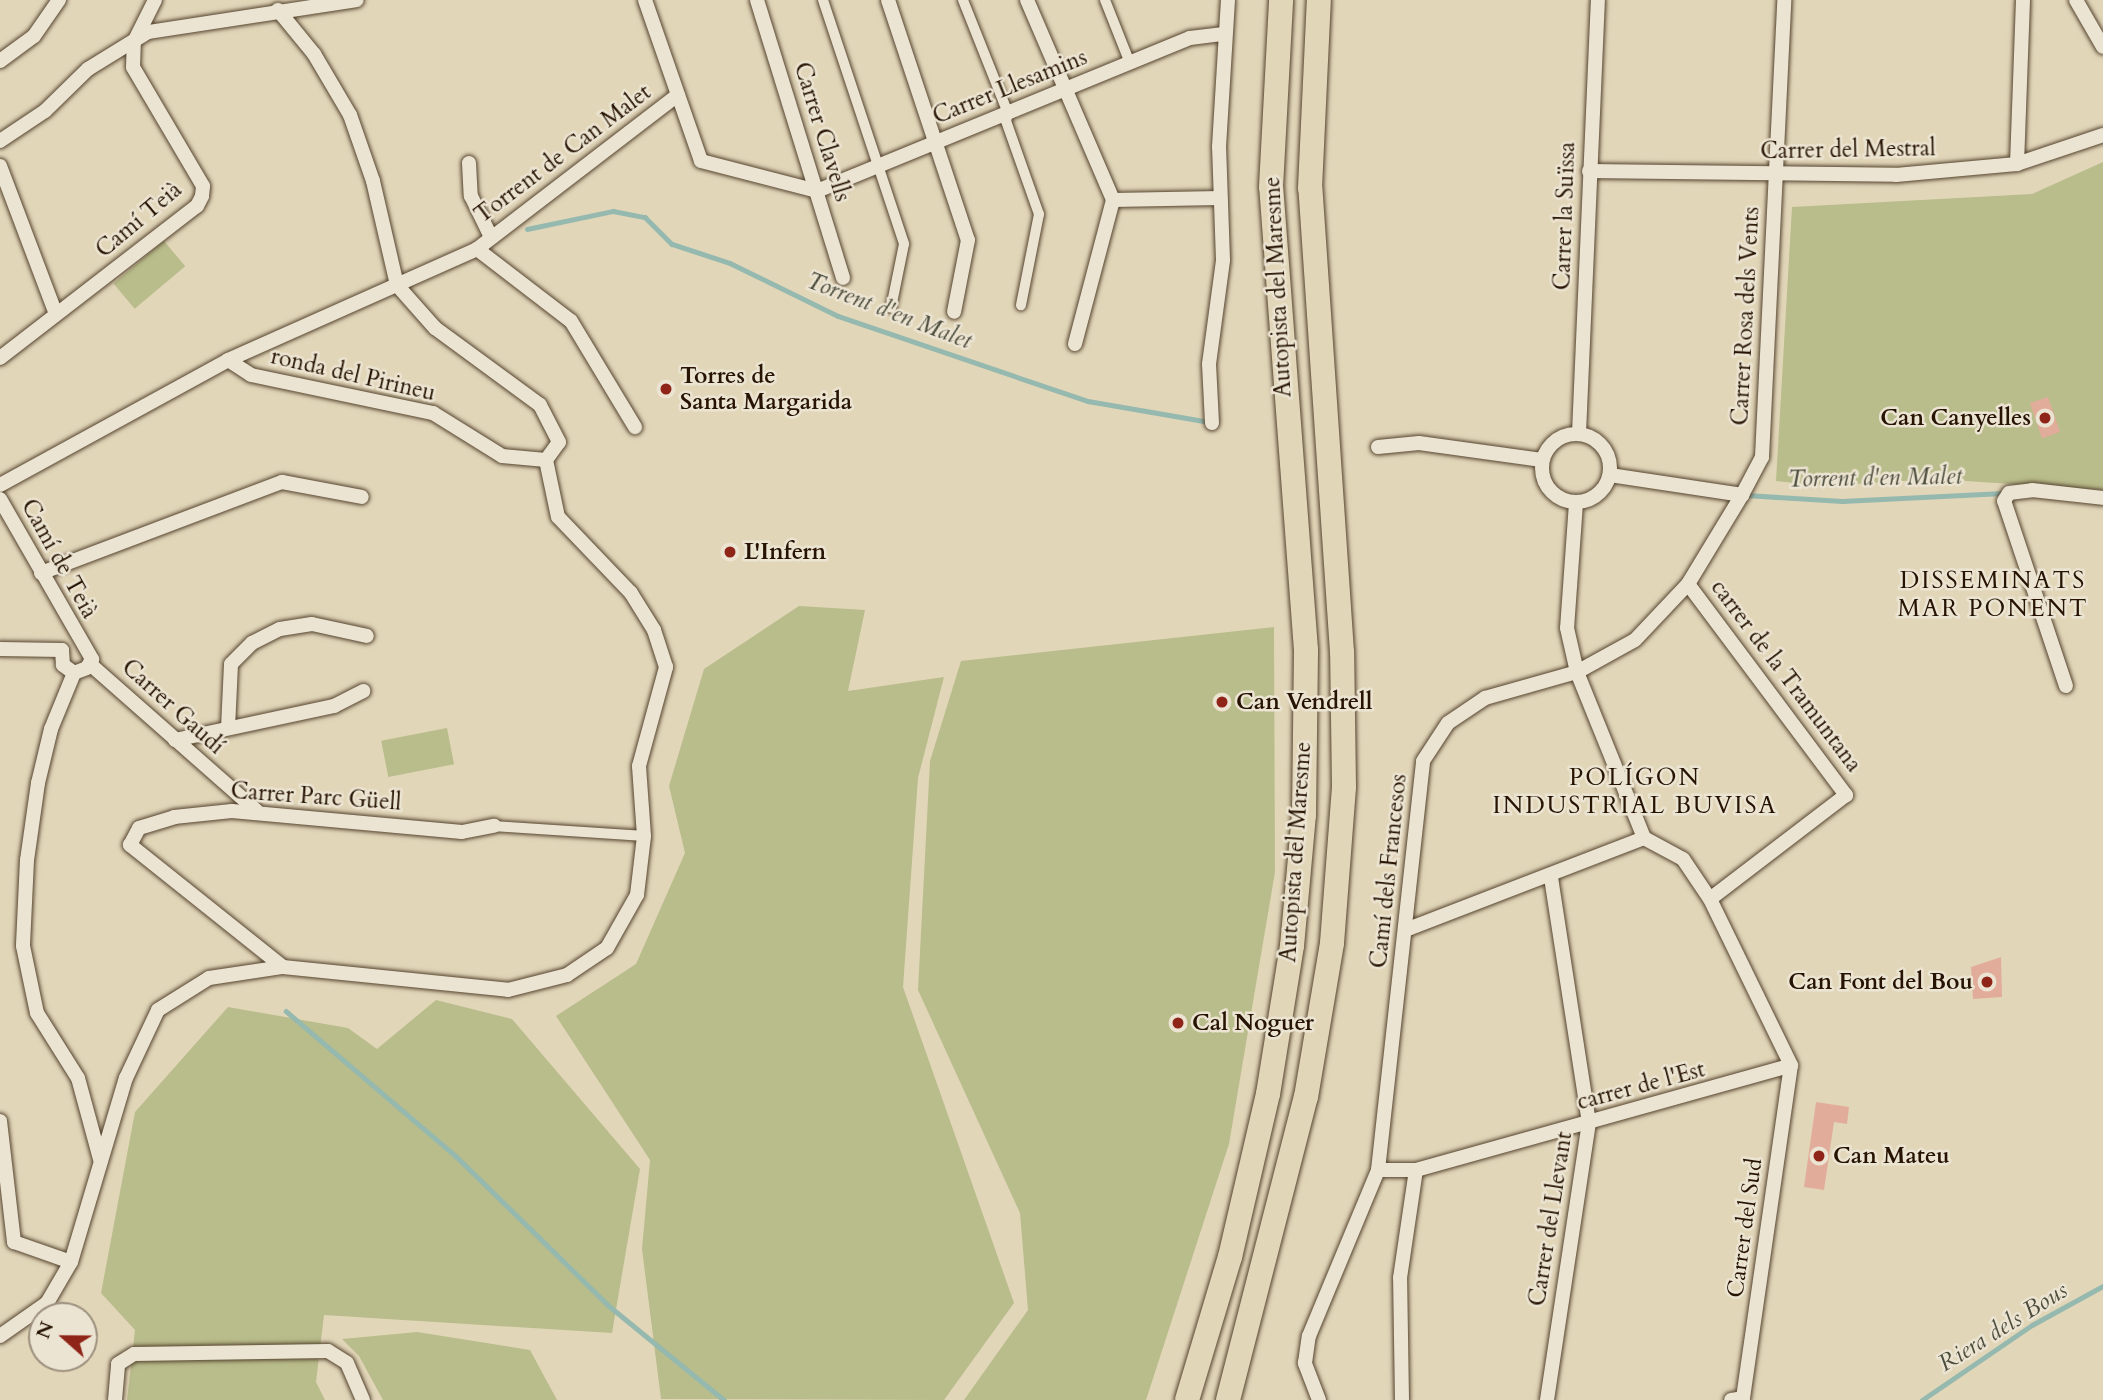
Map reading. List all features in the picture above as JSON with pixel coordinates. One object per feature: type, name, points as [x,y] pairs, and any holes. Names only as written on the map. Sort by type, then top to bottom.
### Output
[{"type":"highway","name":"Autopista del Maresme","points":[[1187,1400],[1230,1257],[1268,1094],[1292,946],[1304,815],[1306,650],[1271,187],[1281,0]]},
{"type":"highway","name":"Autopista del Maresme","points":[[1228,1400],[1306,1097],[1332,943],[1344,786],[1342,652],[1310,188],[1319,0]]},
{"type":"street","points":[[0,61],[34,36],[60,0]]},
{"type":"street","points":[[134,42],[155,0]]},
{"type":"street","points":[[0,141],[45,111],[88,69],[166,26],[357,0]]},
{"type":"street","points":[[645,0],[701,161],[817,191]]},
{"type":"street","name":"Carrer Clavells","points":[[757,0],[843,278]]},
{"type":"street","points":[[823,0],[881,165],[904,244],[891,308]]},
{"type":"street","points":[[888,0],[938,141],[968,240],[954,312]]},
{"type":"street","points":[[963,0],[1008,113],[1006,121],[1039,214],[1021,304]]},
{"type":"street","points":[[1027,0],[1113,200],[1075,344]]},
{"type":"street","points":[[1105,0],[1130,63]]},
{"type":"street","points":[[1212,423],[1209,364],[1223,260],[1220,198],[1224,34],[1228,0]]},
{"type":"street","name":"Carrer la Suïssa","points":[[1579,433],[1598,0]]},
{"type":"street","name":"Carrer Rosa dels Vents","points":[[1742,495],[1762,457],[1784,0]]},
{"type":"street","points":[[2017,164],[2023,0]]},
{"type":"street","points":[[2076,0],[2103,47]]},
{"type":"street","points":[[0,1336],[47,1303],[72,1256],[125,1078],[158,1010],[209,978],[283,967],[508,990],[567,975],[607,948],[637,895],[644,836],[639,766],[666,667],[654,630],[631,593],[558,517],[546,460],[559,442],[540,405],[435,328],[397,285],[373,181],[350,115],[314,54],[278,10]]},
{"type":"street","name":"Carrer Llesamins","points":[[817,191],[1191,38],[1224,34]]},
{"type":"street","name":"Camí Teià","points":[[0,358],[197,206],[202,195],[203,186],[134,67],[134,42]]},
{"type":"street","name":"Torrent de Can Malet","points":[[477,249],[678,95]]},
{"type":"street","name":"Carrer del Mestral","points":[[1589,171],[1775,176],[1896,175],[2017,164],[2103,135]]},
{"type":"street","points":[[469,163],[471,196],[491,237]]},
{"type":"street","points":[[0,166],[56,314]]},
{"type":"street","points":[[1113,200],[1220,198]]},
{"type":"street","points":[[477,249],[571,321],[635,427]]},
{"type":"street","name":"ronda del Pirineu","points":[[0,485],[228,360],[477,249]]},
{"type":"street","name":"ronda del Pirineu","points":[[228,360],[251,376],[433,413],[502,456],[546,460]]},
{"type":"street","points":[[1579,433],[1607,452],[1610,475],[1598,495],[1576,503],[1549,489],[1542,460],[1556,440],[1579,433]]},
{"type":"street","points":[[1378,447],[1433,444],[1542,460]]},
{"type":"street","points":[[1610,475],[1742,495]]},
{"type":"street","points":[[41,573],[282,482],[362,497]]},
{"type":"street","points":[[2066,686],[2004,501],[2009,493],[2032,490],[2103,498]]},
{"type":"street","name":"Camí dels Francesos","points":[[1319,1400],[1305,1363],[1309,1336],[1378,1170],[1408,929],[1423,761],[1448,723],[1485,698],[1577,672],[1635,640],[1688,584],[1742,495]]},
{"type":"street","name":"Camí de Teià","points":[[0,499],[78,641],[90,649],[90,664]]},
{"type":"street","points":[[1576,503],[1567,628],[1577,672],[1644,838],[1683,859],[1710,899],[1791,1065]]},
{"type":"street","name":"carrer de la Tramuntana","points":[[1688,584],[1846,795],[1710,899]]},
{"type":"street","points":[[228,728],[231,664],[252,643],[279,629],[312,624],[367,636]]},
{"type":"street","points":[[0,649],[62,650],[63,666],[74,673]]},
{"type":"street","points":[[90,664],[74,673],[51,729],[38,783],[27,860],[23,946],[37,1013],[78,1078],[101,1163]]},
{"type":"street","name":"Carrer Gaudí","points":[[90,664],[257,811]]},
{"type":"street","points":[[176,740],[334,706],[363,691]]},
{"type":"street","name":"Carrer Parc Güell","points":[[283,967],[130,845],[139,828],[174,817],[257,811],[462,832],[494,826]]},
{"type":"street","points":[[494,826],[644,836]]},
{"type":"street","points":[[1408,929],[1551,878],[1644,838]]},
{"type":"street","name":"Carrer del Llevant","points":[[1547,1400],[1589,1123],[1551,878]]},
{"type":"street","name":"carrer de l'Est","points":[[1378,1170],[1416,1170],[1791,1065]]},
{"type":"street","name":"Carrer del Sud","points":[[1737,1399],[1791,1065]]},
{"type":"street","points":[[0,1121],[14,1242],[72,1256]]},
{"type":"street","points":[[1402,1400],[1400,1278],[1416,1170]]},
{"type":"street","points":[[115,1400],[118,1364],[134,1354],[328,1351],[347,1363],[363,1400]]},
{"type":"green space","points":[[2103,162],[2103,490],[1935,479],[1825,486],[1776,481],[1792,207],[2032,194]]},
{"type":"green space","points":[[164,241],[185,266],[135,309],[113,283]]},
{"type":"green space","points":[[799,606],[865,610],[848,691],[944,677],[918,778],[903,987],[1014,1303],[944,1400],[661,1399],[642,1249],[650,1160],[556,1016],[636,964],[685,853],[669,786],[704,669]]},
{"type":"green space","points":[[1274,627],[1275,872],[1229,1144],[1146,1400],[964,1400],[1028,1310],[1020,1213],[918,990],[930,761],[961,661]]},
{"type":"green space","points":[[447,728],[454,764],[388,777],[381,741]]},
{"type":"green space","points":[[436,1000],[512,1019],[640,1169],[612,1333],[324,1315],[316,1382],[325,1400],[127,1400],[135,1330],[101,1293],[135,1112],[228,1007],[348,1028],[377,1049]]},
{"type":"green space","points":[[417,1332],[530,1350],[557,1400],[383,1400],[359,1356],[342,1339]]},
{"type":"building","name":"Can Canyelles","points":[[2048,397],[2060,432],[2042,438],[2030,403]]},
{"type":"building","name":"Can Font del Bou","points":[[2001,957],[2002,997],[1973,999],[1971,967]]},
{"type":"building","name":"Can Mateu","points":[[1816,1102],[1849,1107],[1847,1124],[1834,1122],[1824,1190],[1804,1187]]},
{"type":"waterway","name":"Torrent d'en Malet","points":[[527,229],[613,211],[645,217],[672,244],[730,263],[838,316],[1088,401],[1209,422]]},
{"type":"waterway","name":"Torrent d'en Malet","points":[[1746,495],[1842,501],[2003,493]]},
{"type":"waterway","points":[[286,1011],[457,1157],[608,1305],[724,1400]]},
{"type":"waterway","name":"Riera dels Bous","points":[[1922,1400],[2032,1325],[2103,1286]]},
{"type":"place","name":"Torres de Santa Margarida","points":[[666,389]]},
{"type":"place","name":"Can Canyelles","points":[[2045,418]]},
{"type":"place","name":"L'Infern","points":[[730,552]]},
{"type":"place","name":"Can Vendrell","points":[[1222,702]]},
{"type":"place","name":"Can Font del Bou","points":[[1987,982]]},
{"type":"place","name":"Cal Noguer","points":[[1178,1023]]},
{"type":"place","name":"Can Mateu","points":[[1819,1156]]},
{"type":"district","name":"DISSEMINATS MAR PONENT","points":[[1993,595]]},
{"type":"district","name":"POLÍGON INDUSTRIAL BUVISA","points":[[1635,792]]}]
